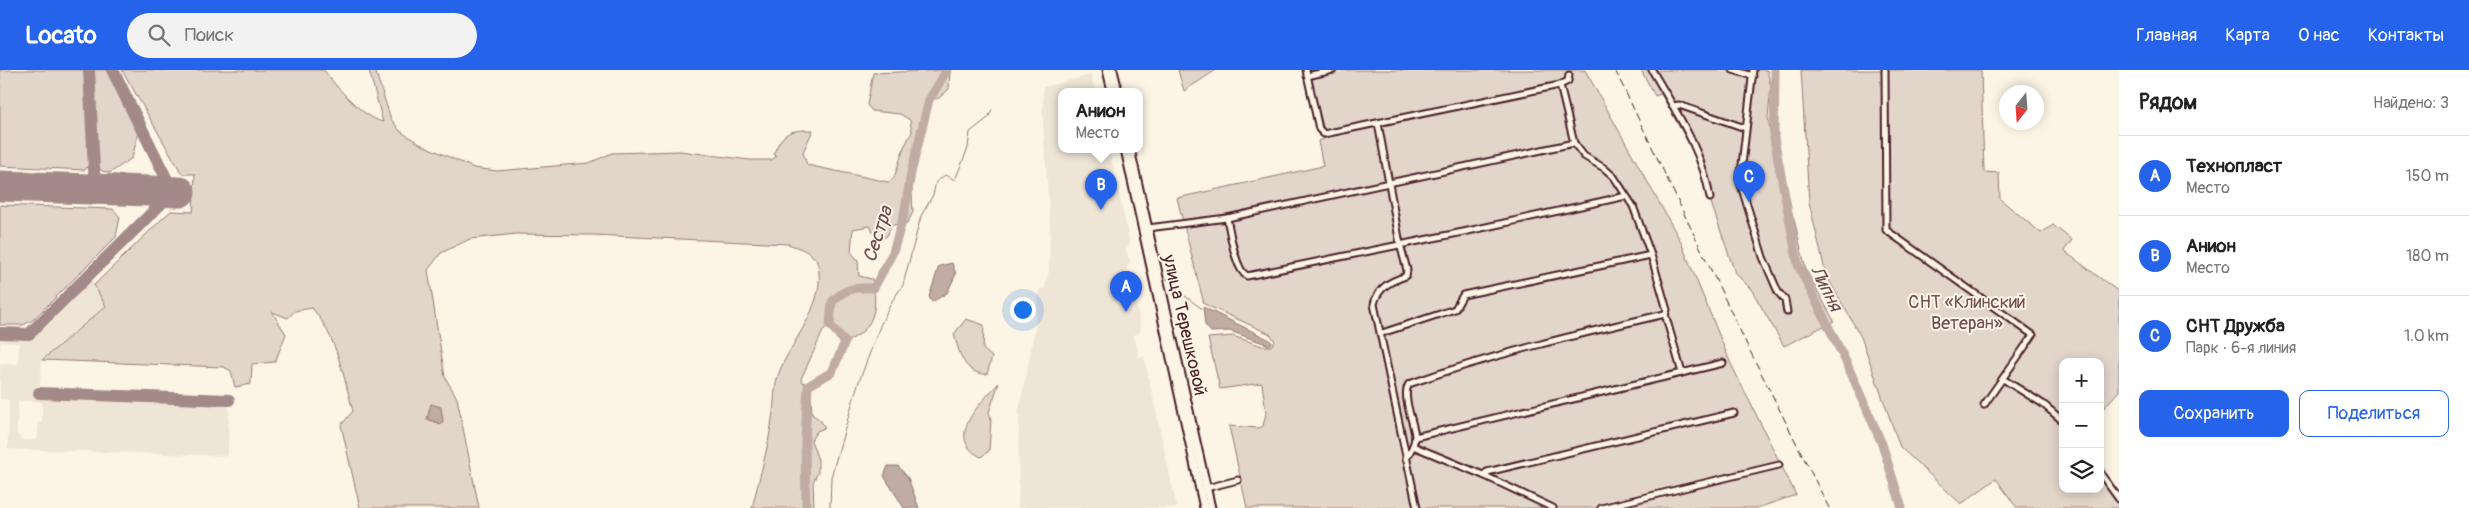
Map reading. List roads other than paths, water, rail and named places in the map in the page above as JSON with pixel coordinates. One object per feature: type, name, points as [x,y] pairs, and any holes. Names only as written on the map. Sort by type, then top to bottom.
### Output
[{"type":"highway","points":[[1107,70],[1111,88]]},
{"type":"highway","points":[[1113,70],[1117,88]]},
{"type":"highway","name":"улица Терешковой","points":[[1125,153],[1204,508]]},
{"type":"highway","name":"улица Терешковой","points":[[1131,153],[1210,508]]},
{"type":"street","points":[[1333,70],[1306,73],[1321,132],[1329,133],[1560,85],[1568,81],[1569,75]]},
{"type":"street","points":[[1652,70],[1696,150],[1710,198]]},
{"type":"street","points":[[1732,70],[1753,73],[1740,182],[1763,257],[1778,292],[1785,300],[1787,312]]},
{"type":"street","points":[[1885,70],[1886,230],[2033,336],[1984,405]]},
{"type":"street","points":[[1560,85],[1574,143],[1584,156],[1604,168],[1614,177],[1643,230],[1667,310],[1665,314],[1682,373]]},
{"type":"street","points":[[1673,106],[1679,105],[1745,128]]},
{"type":"street","points":[[1378,123],[1400,244],[1407,270],[1406,276],[1388,283],[1379,292],[1374,304],[1382,333],[1417,508]]},
{"type":"street","points":[[1148,228],[1226,218],[1574,143]]},
{"type":"street","points":[[1226,218],[1238,265],[1247,276],[1626,196]]},
{"type":"street","points":[[1382,333],[1455,309],[1464,295],[1651,254]]},
{"type":"street","points":[[1406,459],[1413,446],[1415,437],[1406,392],[1409,384],[1463,365],[1665,314]]},
{"type":"street","points":[[1415,437],[1724,363]]},
{"type":"street","points":[[2003,379],[2043,404],[2059,418]]},
{"type":"street","points":[[1483,475],[1487,472],[1734,413]]},
{"type":"street","points":[[1413,446],[1483,475],[1553,508]]},
{"type":"street","points":[[1601,508],[1779,465]]},
{"type":"street","points":[[2104,478],[2119,499]]},
{"type":"street","points":[[1206,488],[1238,480]]},
{"type":"waterway","name":"Сестра","points":[[806,508],[805,440],[808,386],[832,372],[845,342],[830,325],[832,302],[841,294],[851,289],[874,288],[893,252],[904,215],[911,173],[929,100],[947,70]]},
{"type":"waterway","name":"Липня","points":[[1775,70],[1774,138],[1798,265],[1847,364],[1882,444],[1902,508]]},
{"type":"waterway","points":[[830,508],[831,477],[857,387],[880,326],[892,301],[903,285],[921,216],[933,195],[936,182],[945,175],[955,180],[968,148],[970,132],[988,118],[992,110]]},
{"type":"waterway","points":[[1164,279],[1169,279],[1178,291],[1201,308]]},
{"type":"railway","points":[[1615,70],[1748,347],[1829,508]]},
{"type":"place","name":"СНТ Дружба","points":[[1749,202]]},
{"type":"place","name":"Анион","points":[[1101,210]]},
{"type":"place","name":"Технопласт","points":[[1126,312]]},
{"type":"park label","name":"СНТ «Клинский Ветеран»","points":[[1967,312]]}]
